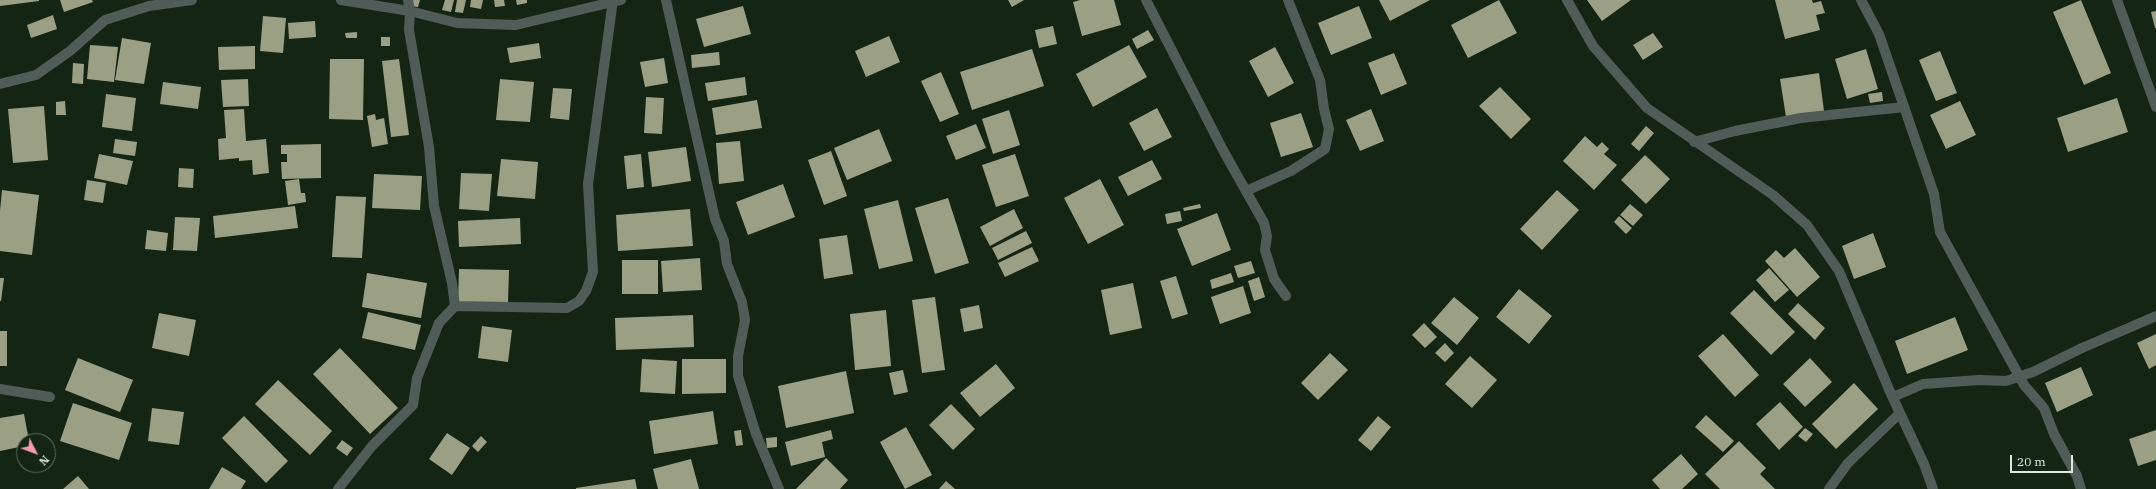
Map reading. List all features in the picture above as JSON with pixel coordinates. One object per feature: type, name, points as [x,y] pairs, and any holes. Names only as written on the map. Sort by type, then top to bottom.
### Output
[{"type":"street","points":[[0,84],[36,75],[70,51],[104,20],[149,6],[192,0]]},
{"type":"street","points":[[338,489],[372,446],[413,405],[417,378],[439,322],[455,306],[567,308],[579,301],[586,291],[593,272],[588,184],[616,1],[516,25],[457,23],[410,11],[341,0]]},
{"type":"street","points":[[408,0],[410,11],[409,30],[426,127],[434,206],[452,283],[455,306]]},
{"type":"street","points":[[666,0],[715,219],[724,241],[727,264],[742,302],[745,320],[738,356],[738,376],[756,434],[779,489]]},
{"type":"street","points":[[1146,0],[1264,223],[1267,236],[1265,250],[1274,279],[1286,296]]},
{"type":"street","points":[[1246,191],[1292,171],[1325,149],[1329,129],[1324,109],[1320,80],[1288,0]]},
{"type":"street","points":[[1567,0],[1593,46],[1647,108],[1694,142],[1773,195],[1807,225],[1839,271],[1900,413],[1924,464],[1933,489]]},
{"type":"street","points":[[1861,0],[1879,34],[1934,194],[1940,232],[2024,385],[2044,408],[2054,434],[2077,476],[2081,489]]},
{"type":"street","points":[[2117,0],[2156,107]]},
{"type":"street","points":[[1694,142],[1735,131],[1802,118],[1904,107]]},
{"type":"street","points":[[1893,397],[1923,384],[1979,380],[2006,381],[2156,316]]},
{"type":"street","points":[[0,389],[50,397]]},
{"type":"street","points":[[1829,489],[1848,463],[1900,413]]},
{"type":"building","points":[[0,0],[39,0],[39,1],[0,6]]},
{"type":"building","points":[[60,0],[92,0],[93,2],[64,12]]},
{"type":"building","points":[[413,0],[420,0],[418,7],[411,6]]},
{"type":"building","points":[[445,0],[454,0],[451,12],[442,10]]},
{"type":"building","points":[[457,0],[466,0],[463,13],[455,12]]},
{"type":"building","points":[[471,0],[483,0],[481,9],[470,7]]},
{"type":"building","points":[[494,0],[504,0],[505,6],[495,7]]},
{"type":"building","points":[[516,0],[527,0],[527,3],[517,5]]},
{"type":"building","points":[[1008,0],[1024,0],[1012,7]]},
{"type":"building","points":[[1080,0],[1114,0],[1121,25],[1082,36],[1073,2]]},
{"type":"building","points":[[1379,0],[1430,0],[1390,21]]},
{"type":"building","points":[[1499,0],[1517,33],[1468,58],[1451,25]]},
{"type":"building","points":[[1587,0],[1631,0],[1602,21]]},
{"type":"building","points":[[1775,0],[1812,0],[1813,3],[1821,1],[1825,13],[1816,15],[1820,30],[1785,39]]},
{"type":"building","points":[[2081,0],[2111,73],[2084,85],[2053,12]]},
{"type":"building","points":[[743,6],[751,34],[704,47],[696,19]]},
{"type":"building","points":[[1359,6],[1372,38],[1331,55],[1318,23]]},
{"type":"building","points":[[2156,11],[2156,28],[2155,28],[2151,12]]},
{"type":"building","points":[[53,15],[57,29],[31,38],[27,25]]},
{"type":"building","points":[[263,16],[286,18],[283,53],[260,51]]},
{"type":"building","points":[[315,21],[316,37],[289,39],[288,23]]},
{"type":"building","points":[[1053,26],[1057,44],[1039,48],[1035,30]]},
{"type":"building","points":[[1148,30],[1154,40],[1137,49],[1132,39]]},
{"type":"building","points":[[357,32],[357,38],[346,38],[345,33]]},
{"type":"building","points":[[1653,33],[1663,47],[1643,60],[1633,45]]},
{"type":"building","points":[[889,36],[900,62],[866,77],[855,51]]},
{"type":"building","points":[[381,37],[390,37],[390,46],[381,46]]},
{"type":"building","points":[[122,38],[151,43],[144,84],[115,80]]},
{"type":"building","points":[[539,43],[541,58],[510,63],[507,48]]},
{"type":"building","points":[[90,45],[118,47],[114,82],[87,79]]},
{"type":"building","points":[[1129,45],[1147,77],[1093,107],[1076,74]]},
{"type":"building","points":[[255,46],[255,69],[219,70],[218,47]]},
{"type":"building","points":[[1275,47],[1294,83],[1268,97],[1249,61]]},
{"type":"building","points":[[1032,49],[1044,86],[972,110],[960,72]]},
{"type":"building","points":[[1866,49],[1878,89],[1847,99],[1835,59]]},
{"type":"building","points":[[1940,51],[1957,93],[1936,101],[1919,60]]},
{"type":"building","points":[[719,52],[720,65],[692,68],[691,55]]},
{"type":"building","points":[[1394,53],[1407,84],[1381,95],[1368,63]]},
{"type":"building","points":[[664,58],[668,83],[645,87],[640,62]]},
{"type":"building","points":[[330,59],[364,59],[363,120],[329,119]]},
{"type":"building","points":[[399,59],[409,135],[391,137],[382,61]]},
{"type":"building","points":[[73,63],[84,64],[83,84],[72,83]]},
{"type":"building","points":[[941,72],[959,114],[940,122],[921,81]]},
{"type":"building","points":[[1819,73],[1824,111],[1786,117],[1780,79]]},
{"type":"building","points":[[745,77],[747,95],[708,101],[705,83]]},
{"type":"building","points":[[248,79],[249,106],[223,107],[221,80]]},
{"type":"building","points":[[500,79],[534,82],[530,122],[496,120]]},
{"type":"building","points":[[163,82],[201,87],[198,109],[160,104]]},
{"type":"building","points":[[1500,87],[1531,119],[1511,139],[1479,106]]},
{"type":"building","points":[[553,88],[572,89],[569,120],[550,118]]},
{"type":"building","points":[[1882,92],[1883,101],[1870,103],[1868,94]]},
{"type":"building","points":[[106,94],[136,98],[132,131],[102,127]]},
{"type":"building","points":[[646,97],[664,98],[662,134],[644,133]]},
{"type":"building","points":[[2117,98],[2128,132],[2068,152],[2057,118]]},
{"type":"building","points":[[757,100],[762,128],[716,135],[712,108]]},
{"type":"building","points":[[65,101],[66,115],[56,115],[56,102]]},
{"type":"building","points":[[1960,101],[1976,135],[1946,149],[1930,115]]},
{"type":"building","points":[[44,106],[48,160],[13,163],[8,109]]},
{"type":"building","points":[[1157,108],[1172,137],[1144,151],[1129,123]]},
{"type":"building","points":[[244,109],[246,141],[266,139],[269,173],[253,175],[252,160],[239,161],[239,158],[219,160],[218,139],[226,138],[224,110]]},
{"type":"building","points":[[1371,109],[1384,141],[1360,151],[1346,120]]},
{"type":"building","points":[[1009,110],[1020,145],[993,154],[982,119]]},
{"type":"building","points":[[1301,113],[1313,147],[1281,157],[1270,123]]},
{"type":"building","points":[[375,114],[376,120],[384,118],[388,144],[372,147],[367,116]]},
{"type":"building","points":[[976,124],[986,148],[956,160],[946,136]]},
{"type":"building","points":[[1646,126],[1654,133],[1639,151],[1631,144]]},
{"type":"building","points":[[879,129],[892,161],[847,180],[834,148]]},
{"type":"building","points":[[1585,136],[1597,147],[1602,142],[1609,149],[1604,154],[1617,165],[1594,190],[1563,161]]},
{"type":"building","points":[[115,139],[137,142],[135,156],[113,153]]},
{"type":"building","points":[[740,141],[744,181],[719,184],[716,143]]},
{"type":"building","points":[[321,144],[321,178],[282,179],[281,162],[287,162],[287,154],[281,154],[281,145]]},
{"type":"building","points":[[686,147],[691,181],[652,187],[648,152]]},
{"type":"building","points":[[831,151],[847,196],[824,205],[808,160]]},
{"type":"building","points":[[99,154],[133,161],[127,185],[94,178]]},
{"type":"building","points":[[641,154],[644,187],[627,189],[624,156]]},
{"type":"building","points":[[1015,154],[1029,196],[996,207],[982,165]]},
{"type":"building","points":[[1645,155],[1670,179],[1646,204],[1621,180]]},
{"type":"building","points":[[501,159],[538,162],[535,199],[497,196]]},
{"type":"building","points":[[1152,160],[1162,179],[1128,196],[1118,177]]},
{"type":"building","points":[[179,168],[194,169],[193,188],[178,187]]},
{"type":"building","points":[[461,173],[492,174],[489,211],[459,209]]},
{"type":"building","points":[[374,174],[422,176],[420,210],[372,208]]},
{"type":"building","points":[[299,179],[301,193],[305,193],[306,202],[288,205],[285,181]]},
{"type":"building","points":[[1100,179],[1124,225],[1088,244],[1064,198]]},
{"type":"building","points":[[87,180],[106,183],[103,203],[84,200]]},
{"type":"building","points":[[783,184],[795,217],[748,235],[736,202]]},
{"type":"building","points":[[2,190],[39,195],[32,255],[0,251],[0,211]]},
{"type":"building","points":[[1557,190],[1579,210],[1542,250],[1520,229]]},
{"type":"building","points":[[336,196],[366,197],[362,258],[332,257]]},
{"type":"building","points":[[948,198],[969,263],[935,274],[915,208]]},
{"type":"building","points":[[898,200],[913,261],[879,269],[864,209]]},
{"type":"building","points":[[1200,204],[1201,208],[1184,211],[1183,208]]},
{"type":"building","points":[[1630,204],[1643,215],[1633,226],[1620,215]]},
{"type":"building","points":[[295,206],[298,228],[215,238],[213,216]]},
{"type":"building","points":[[690,209],[693,246],[618,251],[616,215]]},
{"type":"building","points":[[1014,209],[1023,228],[990,246],[980,227]]},
{"type":"building","points":[[1180,211],[1182,221],[1167,224],[1165,214]]},
{"type":"building","points":[[1217,213],[1231,250],[1192,266],[1177,229]]},
{"type":"building","points":[[1619,216],[1632,228],[1626,234],[1614,222]]},
{"type":"building","points":[[175,217],[200,218],[197,251],[173,250]]},
{"type":"building","points":[[520,218],[521,244],[459,247],[458,221]]},
{"type":"building","points":[[147,230],[168,233],[166,251],[145,249]]},
{"type":"building","points":[[1026,231],[1032,243],[998,260],[992,248]]},
{"type":"building","points":[[1873,233],[1886,267],[1854,279],[1842,246]]},
{"type":"building","points":[[847,235],[853,274],[824,279],[819,239]]},
{"type":"building","points":[[1032,247],[1039,261],[1005,277],[998,263]]},
{"type":"building","points":[[1795,248],[1820,277],[1797,297],[1765,261],[1776,250],[1784,258]]},
{"type":"building","points":[[700,258],[702,290],[663,292],[661,261]]},
{"type":"building","points":[[622,260],[658,260],[658,294],[622,294]]},
{"type":"building","points":[[1251,261],[1255,273],[1238,278],[1234,266]]},
{"type":"building","points":[[1769,268],[1789,290],[1775,302],[1756,280]]},
{"type":"building","points":[[459,269],[509,270],[508,303],[458,302]]},
{"type":"building","points":[[367,273],[427,283],[421,318],[362,307]]},
{"type":"building","points":[[1231,273],[1234,282],[1212,289],[1210,280]]},
{"type":"building","points":[[1176,276],[1188,314],[1172,319],[1160,281]]},
{"type":"building","points":[[1259,277],[1265,297],[1254,301],[1248,281]]},
{"type":"building","points":[[0,278],[4,278],[1,301],[0,301]]},
{"type":"building","points":[[1133,283],[1142,328],[1110,335],[1101,290]]},
{"type":"building","points":[[1243,286],[1251,313],[1220,324],[1211,297]]},
{"type":"building","points":[[1519,289],[1552,316],[1529,344],[1496,317]]},
{"type":"building","points":[[1754,290],[1795,332],[1771,355],[1730,313]]},
{"type":"building","points":[[935,297],[945,370],[922,373],[912,300]]},
{"type":"building","points":[[1454,297],[1479,318],[1457,345],[1431,323]]},
{"type":"building","points":[[1798,303],[1825,328],[1815,340],[1788,314]]},
{"type":"building","points":[[979,305],[983,328],[964,332],[960,309]]},
{"type":"building","points":[[886,310],[891,366],[855,370],[850,314]]},
{"type":"building","points":[[368,312],[421,325],[415,350],[362,338]]},
{"type":"building","points":[[159,313],[196,320],[189,356],[152,348]]},
{"type":"building","points":[[693,315],[694,347],[616,350],[615,318]]},
{"type":"building","points":[[1955,317],[1968,350],[1907,374],[1895,341]]},
{"type":"building","points":[[1424,323],[1437,337],[1425,348],[1412,335]]},
{"type":"building","points":[[482,326],[512,330],[508,362],[478,358]]},
{"type":"building","points":[[0,331],[7,331],[7,366],[0,366]]},
{"type":"building","points":[[1723,334],[1759,375],[1735,397],[1698,356]]},
{"type":"building","points":[[2156,334],[2156,365],[2149,369],[2137,343]]},
{"type":"building","points":[[1445,343],[1454,353],[1445,362],[1435,353]]},
{"type":"building","points":[[340,348],[398,408],[370,434],[313,374]]},
{"type":"building","points":[[1330,353],[1348,370],[1318,400],[1301,383]]},
{"type":"building","points":[[1470,356],[1497,380],[1472,408],[1445,384]]},
{"type":"building","points":[[78,358],[133,380],[120,412],[65,390]]},
{"type":"building","points":[[1810,358],[1832,382],[1805,407],[1783,384]]},
{"type":"building","points":[[642,359],[677,361],[675,394],[640,392]]},
{"type":"building","points":[[682,359],[726,359],[726,393],[682,394]]},
{"type":"building","points":[[996,364],[1015,388],[980,417],[960,393]]},
{"type":"building","points":[[2081,367],[2093,395],[2057,412],[2045,383]]},
{"type":"building","points":[[903,370],[908,392],[894,395],[889,373]]},
{"type":"building","points":[[846,371],[854,413],[786,428],[778,386]]},
{"type":"building","points":[[278,380],[332,431],[310,455],[255,404]]},
{"type":"building","points":[[1854,383],[1878,409],[1836,449],[1812,424]]},
{"type":"building","points":[[1780,402],[1803,427],[1779,450],[1756,424]]},
{"type":"building","points":[[73,403],[132,423],[119,460],[60,441]]},
{"type":"building","points":[[951,404],[975,429],[953,450],[929,425]]},
{"type":"building","points":[[152,408],[184,412],[179,445],[148,441]]},
{"type":"building","points":[[713,411],[718,444],[654,454],[649,421]]},
{"type":"building","points":[[24,414],[28,433],[16,433],[16,448],[0,451],[0,418]]},
{"type":"building","points":[[1706,415],[1734,441],[1723,452],[1695,427]]},
{"type":"building","points":[[244,416],[288,461],[266,483],[222,438]]},
{"type":"building","points":[[1378,416],[1391,427],[1371,451],[1358,440]]},
{"type":"building","points":[[906,427],[932,475],[905,489],[880,442]]},
{"type":"building","points":[[1805,428],[1813,434],[1806,442],[1798,436]]},
{"type":"building","points":[[741,430],[743,445],[736,446],[734,431]]},
{"type":"building","points":[[831,430],[833,439],[822,442],[825,457],[791,466],[785,442]]},
{"type":"building","points":[[2156,430],[2156,460],[2138,466],[2129,439]]},
{"type":"building","points":[[447,433],[470,448],[452,475],[429,459]]},
{"type":"building","points":[[481,436],[487,442],[478,452],[472,446]]},
{"type":"building","points":[[777,437],[777,447],[767,448],[766,438]]},
{"type":"building","points":[[342,440],[353,448],[347,456],[336,448]]},
{"type":"building","points":[[1739,441],[1766,468],[1760,474],[1775,489],[1720,489],[1705,474]]},
{"type":"building","points":[[1681,454],[1698,474],[1682,489],[1660,489],[1652,480]]},
{"type":"building","points":[[826,458],[848,480],[840,489],[796,489]]},
{"type":"building","points":[[691,459],[699,489],[658,489],[653,469]]},
{"type":"building","points":[[222,467],[246,481],[241,489],[209,489]]},
{"type":"building","points":[[78,476],[89,489],[63,489]]},
{"type":"building","points":[[635,479],[637,489],[576,489],[576,488]]},
{"type":"building","points":[[946,481],[955,489],[939,489]]}]
